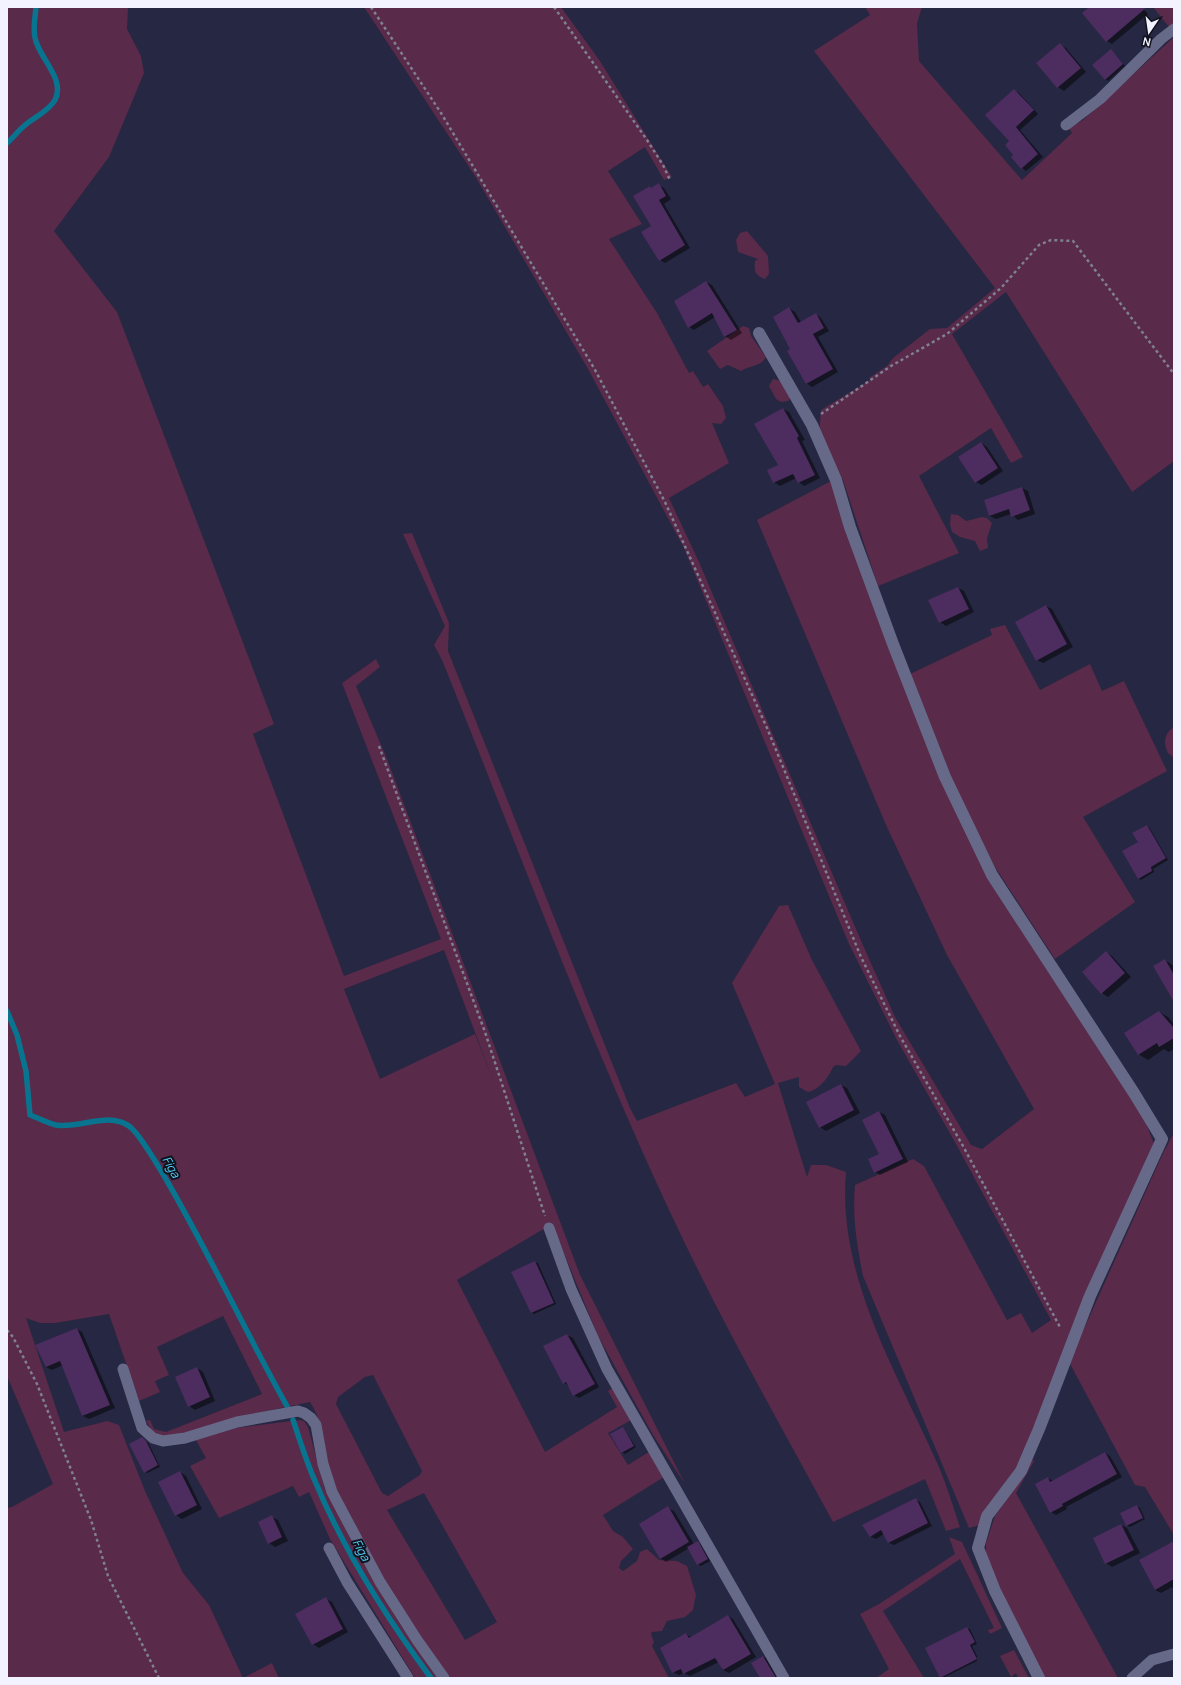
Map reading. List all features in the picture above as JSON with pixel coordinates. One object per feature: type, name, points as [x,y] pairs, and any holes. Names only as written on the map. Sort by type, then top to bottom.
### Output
[{"type":"street","points":[[758,333],[810,422],[836,480],[850,527],[893,644],[945,777],[992,875],[1134,1093],[1162,1139],[1090,1296],[1039,1429],[1021,1471],[987,1516],[978,1548],[994,1591],[1039,1678]]},
{"type":"lane","points":[[1066,125],[1100,99],[1161,39],[1174,29]]},
{"type":"lane","points":[[548,1228],[571,1289],[607,1369],[784,1678]]},
{"type":"lane","points":[[123,1369],[142,1428],[153,1438],[163,1441],[185,1438],[237,1422],[298,1412],[311,1418],[316,1425],[323,1464],[332,1492],[380,1582],[416,1640],[444,1678]]},
{"type":"lane","points":[[329,1548],[347,1582],[408,1678]]},
{"type":"lane","points":[[1132,1678],[1152,1660],[1174,1654]]},
{"type":"path","points":[[371,7],[441,113],[594,368],[665,502],[767,728],[864,963],[900,1036],[962,1146],[1070,1347]]},
{"type":"path","points":[[554,7],[647,140],[663,165],[670,180]]},
{"type":"path","points":[[810,422],[891,366],[947,334],[1001,288],[1039,245],[1051,240],[1073,242],[1174,374]]},
{"type":"path","points":[[379,746],[485,1032],[548,1228]]},
{"type":"path","points":[[7,1330],[13,1337],[37,1384],[91,1520],[108,1576],[159,1678]]},
{"type":"shaded area","points":[[7,7],[128,7],[127,29],[141,56],[144,73],[109,157],[54,231],[117,312],[274,724],[253,734],[344,976],[441,939],[342,683],[376,659],[380,667],[356,686],[387,759],[580,1275],[685,1484],[653,1435],[598,1336],[552,1224],[457,1280],[545,1452],[617,1407],[608,1391],[615,1386],[633,1419],[608,1433],[628,1465],[652,1450],[667,1475],[603,1515],[613,1531],[623,1537],[633,1549],[621,1561],[619,1568],[623,1571],[637,1561],[640,1552],[647,1549],[659,1560],[677,1561],[687,1566],[696,1595],[693,1610],[685,1617],[667,1621],[662,1631],[652,1632],[651,1634],[654,1642],[652,1646],[669,1678],[450,1678],[418,1634],[396,1599],[365,1546],[337,1492],[329,1470],[320,1423],[310,1402],[276,1409],[164,1438],[152,1431],[146,1421],[150,1420],[154,1429],[166,1432],[262,1394],[223,1316],[157,1347],[169,1375],[155,1381],[160,1392],[139,1401],[109,1314],[55,1323],[40,1323],[26,1318],[64,1432],[107,1421],[119,1425],[145,1491],[183,1573],[209,1605],[243,1678],[7,1678],[7,1508],[12,1507],[53,1484],[7,1376]],"holes":[[[444,950],[493,1080],[475,1034],[380,1079],[344,989]],[[373,1375],[422,1471],[420,1475],[388,1496],[382,1493],[336,1404],[338,1397],[365,1377]],[[424,1493],[497,1622],[465,1640],[387,1510]]]},
{"type":"shaded area","points":[[364,7],[561,7],[600,61],[672,177],[664,180],[645,147],[608,171],[642,224],[609,239],[657,313],[689,373],[693,371],[703,387],[708,384],[723,406],[726,418],[721,424],[712,423],[729,463],[669,498],[699,562],[895,1017],[971,1145],[982,1149],[1034,1109],[947,955],[886,825],[757,520],[831,481],[941,777],[1146,1123],[1154,1144],[1026,1456],[980,1525],[969,1528],[863,1276],[856,1231],[854,1208],[855,1185],[913,1159],[924,1166],[1007,1320],[1021,1313],[1032,1333],[1051,1320],[956,1144],[897,1040],[849,944],[684,548],[588,369],[475,176]]},
{"type":"shaded area","points":[[865,7],[922,7],[917,23],[919,61],[1022,180],[1072,133],[1069,128],[1083,120],[1174,37],[1174,461],[1132,492],[1006,292],[952,334],[1023,457],[1011,463],[991,428],[919,476],[959,553],[878,586],[843,480],[819,434],[821,410],[870,380],[869,378],[887,366],[893,358],[930,329],[947,328],[995,288],[814,51],[870,15]]},
{"type":"shaded area","points":[[1153,7],[1174,7],[1174,23],[1169,27]]},
{"type":"shaded area","points":[[747,231],[768,256],[769,274],[765,279],[756,273],[755,261],[758,259],[738,252],[736,240],[740,233]]},
{"type":"shaded area","points":[[743,326],[749,328],[751,336],[766,357],[761,363],[741,371],[728,365],[720,369],[707,351]]},
{"type":"shaded area","points":[[773,379],[781,381],[790,398],[788,401],[781,402],[776,399],[769,386]]},
{"type":"shaded area","points":[[951,514],[958,515],[966,521],[982,517],[987,518],[992,523],[987,538],[988,548],[980,551],[975,541],[960,537],[952,532],[950,524]]},
{"type":"shaded area","points":[[412,533],[449,623],[448,651],[630,1108],[637,1121],[736,1083],[745,1097],[775,1084],[732,983],[779,906],[788,905],[812,960],[861,1051],[846,1066],[836,1065],[833,1067],[823,1082],[812,1091],[808,1092],[799,1087],[799,1077],[778,1083],[807,1177],[811,1165],[826,1165],[846,1172],[846,1211],[851,1249],[861,1287],[889,1360],[939,1467],[960,1527],[946,1531],[925,1479],[833,1522],[754,1378],[697,1268],[616,1090],[556,947],[442,660],[434,645],[445,626],[403,534]]},
{"type":"shaded area","points":[[1005,625],[1040,690],[1090,664],[1102,691],[1124,681],[1167,771],[1083,817],[1135,902],[1055,959],[995,867],[959,797],[910,674],[992,635],[990,629]]},
{"type":"shaded area","points":[[1174,727],[1174,758],[1168,753],[1165,745],[1165,738],[1168,732]]},
{"type":"shaded area","points":[[1174,1133],[1174,1535],[1145,1487],[1135,1485],[1069,1362],[1164,1151]]},
{"type":"shaded area","points":[[299,1420],[304,1421],[308,1427],[324,1487],[365,1565],[398,1621],[437,1678],[415,1678],[330,1539],[309,1492],[299,1497],[293,1486],[219,1518],[190,1466],[206,1458],[196,1440],[235,1428]]},
{"type":"shaded area","points":[[1032,1460],[1034,1461],[1016,1493],[1118,1678],[1044,1678],[1006,1609],[986,1557],[986,1543],[995,1516]]},
{"type":"shaded area","points":[[949,1537],[962,1542],[1002,1628],[990,1634],[988,1630],[994,1628],[960,1559],[883,1611],[924,1678],[876,1678],[889,1669],[860,1614],[879,1604],[955,1554]]},
{"type":"shaded area","points":[[1014,1650],[1029,1678],[1018,1678],[1016,1673],[1011,1677],[1000,1656]]},
{"type":"shaded area","points":[[272,1663],[279,1678],[243,1678]]},
{"type":"building","points":[[1089,7],[1147,7],[1106,42],[1082,13]]},
{"type":"building","points":[[1060,43],[1081,68],[1057,88],[1036,63]]},
{"type":"building","points":[[1111,49],[1123,64],[1105,80],[1092,65]]},
{"type":"building","points":[[1014,89],[1034,110],[1016,127],[1038,154],[1021,169],[1011,157],[1013,155],[1005,145],[1009,141],[985,115]]},
{"type":"building","points":[[659,183],[666,196],[659,200],[685,245],[659,261],[641,232],[651,226],[633,196],[650,186],[651,188]]},
{"type":"building","points":[[706,281],[737,330],[724,337],[712,313],[688,328],[674,301]]},
{"type":"building","points":[[789,307],[798,323],[816,313],[824,328],[813,334],[833,369],[806,384],[787,351],[790,349],[773,317]]},
{"type":"building","points":[[783,408],[799,436],[797,438],[815,475],[798,483],[793,474],[773,483],[767,470],[778,465],[754,424]]},
{"type":"building","points":[[981,442],[998,468],[975,483],[958,457]]},
{"type":"building","points":[[1022,487],[1030,510],[1011,517],[1009,509],[989,516],[984,500]]},
{"type":"building","points":[[958,587],[969,609],[939,623],[928,600]]},
{"type":"building","points":[[1046,605],[1067,644],[1036,661],[1015,622]]},
{"type":"building","points":[[1147,825],[1166,858],[1151,867],[1152,871],[1138,879],[1122,851],[1138,842],[1132,833]]},
{"type":"building","points":[[1106,951],[1125,973],[1101,994],[1082,972]]},
{"type":"building","points":[[1165,959],[1174,975],[1174,1002],[1153,966]]},
{"type":"building","points":[[1159,1011],[1174,1028],[1174,1038],[1159,1047],[1157,1043],[1138,1055],[1124,1033]]},
{"type":"building","points":[[841,1084],[854,1110],[819,1128],[806,1102]]},
{"type":"building","points":[[879,1111],[903,1159],[874,1173],[868,1159],[879,1154],[862,1120]]},
{"type":"building","points":[[535,1261],[554,1303],[531,1313],[511,1272]]},
{"type":"building","points":[[77,1328],[110,1405],[82,1416],[60,1361],[46,1367],[35,1345]]},
{"type":"building","points":[[567,1334],[595,1384],[573,1396],[566,1382],[563,1384],[543,1346]]},
{"type":"building","points":[[197,1367],[210,1397],[188,1407],[175,1377]]},
{"type":"building","points":[[623,1427],[634,1446],[621,1453],[610,1434]]},
{"type":"building","points":[[142,1437],[146,1441],[158,1465],[144,1473],[129,1444]]},
{"type":"building","points":[[1105,1452],[1117,1474],[1062,1504],[1063,1506],[1050,1513],[1035,1484],[1048,1477],[1050,1482]]},
{"type":"building","points":[[180,1471],[197,1505],[175,1516],[158,1482]]},
{"type":"building","points":[[916,1498],[928,1523],[888,1543],[881,1530],[870,1537],[862,1525]]},
{"type":"building","points":[[1137,1505],[1143,1518],[1126,1526],[1120,1513]]},
{"type":"building","points":[[668,1506],[689,1542],[660,1559],[639,1524]]},
{"type":"building","points":[[272,1515],[282,1537],[268,1544],[258,1522]]},
{"type":"building","points":[[1121,1524],[1134,1550],[1105,1564],[1093,1538]]},
{"type":"building","points":[[698,1541],[708,1559],[697,1565],[687,1547]]},
{"type":"building","points":[[1174,1541],[1174,1579],[1155,1590],[1139,1560]]},
{"type":"building","points":[[326,1597],[343,1629],[312,1645],[295,1614]]},
{"type":"building","points":[[728,1615],[751,1654],[723,1670],[715,1658],[683,1674],[681,1669],[672,1673],[660,1648],[686,1633],[689,1638]]},
{"type":"building","points":[[967,1627],[975,1642],[970,1645],[977,1659],[940,1678],[925,1648]]},
{"type":"building","points":[[763,1656],[776,1678],[760,1678],[751,1663]]},
{"type":"waterway","points":[[7,143],[24,126],[49,108],[55,100],[57,93],[55,78],[35,40],[34,26],[36,7]]},
{"type":"waterway","name":"Figa","points":[[7,1011],[17,1035],[26,1071],[30,1115],[46,1122],[65,1126],[112,1120],[121,1122],[134,1130],[155,1160],[183,1209],[288,1408]]},
{"type":"waterway","name":"Figa","points":[[293,1420],[312,1473],[339,1533],[382,1607],[431,1678]]}]
